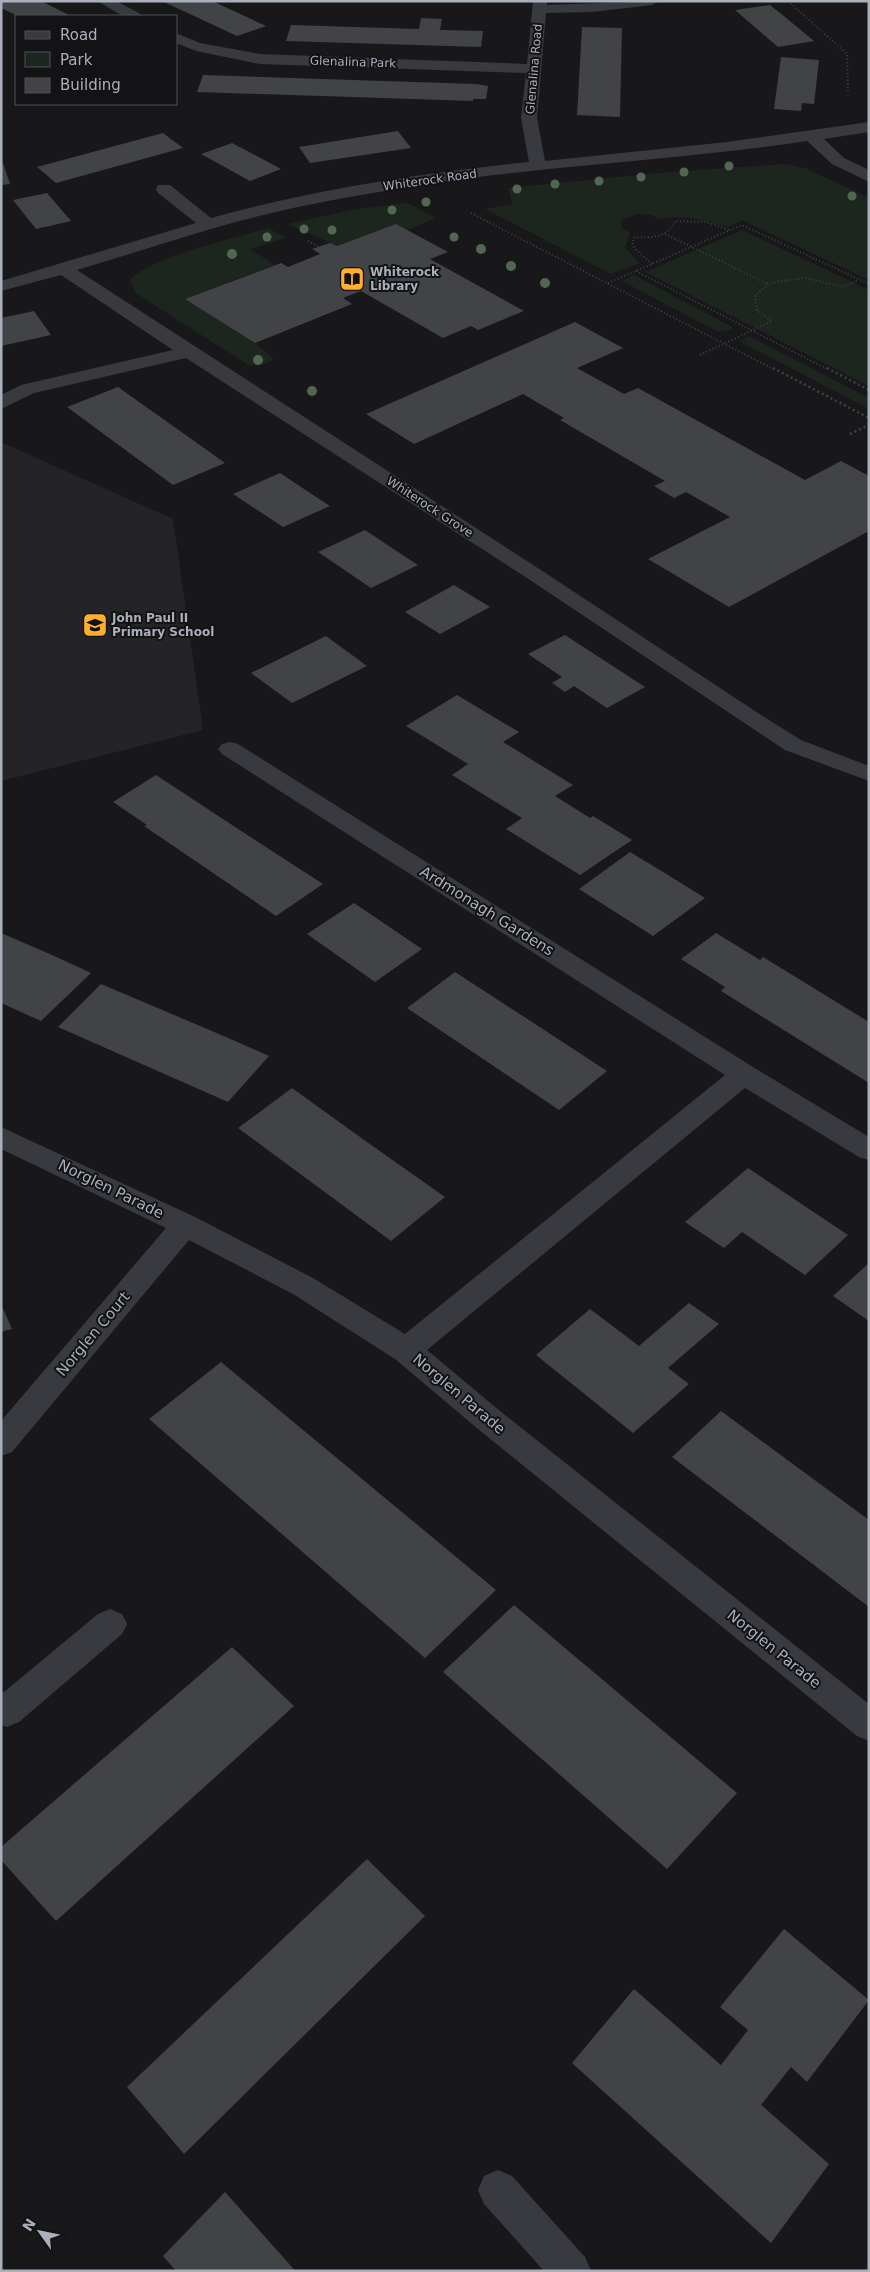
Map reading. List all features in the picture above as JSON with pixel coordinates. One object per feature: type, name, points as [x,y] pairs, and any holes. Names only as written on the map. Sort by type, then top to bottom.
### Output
[{"type":"street","points":[[104,1],[132,15]]},
{"type":"street","points":[[539,5],[592,8],[652,1]]},
{"type":"street","name":"Glenalina Road","points":[[538,166],[529,118],[539,5]]},
{"type":"street","name":"Glenalina Park","points":[[178,38],[196,47],[260,59],[534,69]]},
{"type":"street","name":"Whiterock Road","points":[[1,286],[65,270],[209,224],[326,196],[423,180],[812,137],[869,128]]},
{"type":"street","points":[[812,137],[838,161],[869,177]]},
{"type":"street","points":[[164,188],[209,224]]},
{"type":"street","name":"Whiterock Grove","points":[[65,270],[521,565],[793,745],[869,774]]},
{"type":"street","points":[[1,403],[28,389],[189,352]]},
{"type":"street","name":"Ardmonagh Gardens","points":[[230,749],[744,1074],[869,1150]]},
{"type":"street","points":[[406,1350],[744,1074]]},
{"type":"street","name":"Norglen Parade","points":[[1,1137],[185,1225],[302,1286],[406,1350],[489,1420],[869,1725]]},
{"type":"street","name":"Norglen Court","points":[[1,1443],[185,1225]]},
{"type":"street","points":[[1,1707],[7,1711],[110,1624]]},
{"type":"street","points":[[498,2190],[571,2271]]},
{"type":"path","points":[[788,1],[847,54],[848,96]]},
{"type":"path","points":[[464,210],[869,418]]},
{"type":"path","points":[[652,264],[636,250],[632,243],[635,237],[650,238],[665,234],[672,229],[675,221],[706,222],[729,230]]},
{"type":"path","points":[[608,283],[742,225],[869,284]]},
{"type":"path","points":[[665,234],[768,284]]},
{"type":"path","points":[[636,271],[869,390]]},
{"type":"path","points":[[700,354],[772,321],[757,310],[755,296],[768,284],[806,278],[842,288],[859,280]]},
{"type":"path","points":[[850,434],[869,424]]},
{"type":"shaded area","name":"John Paul II Primary School","points":[[1,442],[173,519],[203,730],[1,781]]},
{"type":"green space","points":[[785,164],[805,168],[869,198],[869,280],[742,220],[728,227],[697,219],[676,217],[660,219],[651,215],[639,214],[622,219],[621,226],[630,233],[625,248],[640,263],[611,274],[485,209],[513,204],[508,188],[669,172]]},
{"type":"green space","points":[[408,203],[436,218],[407,230],[396,224],[337,246],[288,224],[356,209]]},
{"type":"green space","points":[[268,228],[286,238],[251,249],[274,265],[185,299],[255,343],[274,359],[265,364],[250,366],[137,294],[129,280],[141,271],[176,255]]},
{"type":"green space","points":[[742,230],[869,290],[869,386],[645,272]]},
{"type":"green space","points":[[634,275],[734,328],[718,332],[622,281]]},
{"type":"green space","points":[[749,336],[869,398],[869,409],[739,341]]},
{"type":"building","points":[[1,1],[41,1],[69,15],[16,15],[1,8]]},
{"type":"building","points":[[162,1],[212,1],[266,26],[237,36]]},
{"type":"building","points":[[770,5],[814,41],[778,47],[735,10]]},
{"type":"building","points":[[421,18],[442,19],[440,30],[483,31],[481,47],[286,41],[291,25],[419,29]]},
{"type":"building","points":[[582,27],[622,28],[620,117],[577,115]]},
{"type":"building","points":[[781,57],[819,60],[814,104],[802,103],[801,111],[774,109]]},
{"type":"building","points":[[203,75],[476,84],[488,86],[486,99],[473,99],[473,101],[197,92]]},
{"type":"building","points":[[398,131],[411,148],[310,163],[299,147]]},
{"type":"building","points":[[163,133],[183,148],[56,183],[37,167]]},
{"type":"building","points":[[232,143],[281,169],[250,181],[201,154]]},
{"type":"building","points":[[3,163],[10,184],[1,185],[1,164]]},
{"type":"building","points":[[47,193],[71,221],[36,229],[13,200]]},
{"type":"building","name":"Whiterock Library","points":[[396,224],[448,252],[430,259],[524,311],[478,330],[471,326],[443,338],[361,291],[343,298],[352,304],[255,343],[185,299],[281,263],[288,267],[320,254],[312,249],[330,243],[337,246]]},
{"type":"building","points":[[34,311],[51,335],[1,346],[1,318]]},
{"type":"building","points":[[575,322],[623,348],[577,368],[624,394],[638,388],[805,480],[841,461],[869,476],[869,531],[729,607],[648,559],[730,517],[686,492],[674,498],[654,486],[665,481],[560,420],[564,418],[523,394],[414,444],[366,414]]},
{"type":"building","points":[[118,387],[225,463],[173,485],[67,407]]},
{"type":"building","points":[[280,473],[330,506],[283,527],[233,494]]},
{"type":"building","points":[[365,530],[418,565],[371,588],[318,552]]},
{"type":"building","points":[[454,585],[490,607],[440,634],[405,612]]},
{"type":"building","points":[[565,635],[645,687],[607,708],[574,686],[565,692],[552,683],[562,677],[528,654]]},
{"type":"building","points":[[326,636],[367,666],[292,703],[251,673]]},
{"type":"building","points":[[457,695],[519,732],[503,742],[573,785],[555,796],[590,818],[593,816],[632,840],[580,875],[506,829],[522,818],[452,775],[468,764],[406,726]]},
{"type":"building","points":[[156,775],[323,884],[276,916],[144,826],[147,825],[113,802]]},
{"type":"building","points":[[630,852],[705,898],[653,936],[579,889]]},
{"type":"building","points":[[354,903],[422,949],[375,982],[307,934]]},
{"type":"building","points":[[1,933],[91,973],[41,1021],[1,1003]]},
{"type":"building","points":[[716,933],[760,960],[763,957],[869,1022],[869,1083],[721,991],[725,987],[681,959]]},
{"type":"building","points":[[455,972],[607,1071],[559,1110],[407,1008]]},
{"type":"building","points":[[101,984],[269,1056],[228,1102],[58,1027]]},
{"type":"building","points":[[292,1088],[445,1197],[391,1241],[238,1128]]},
{"type":"building","points":[[748,1168],[848,1235],[805,1275],[742,1232],[724,1248],[685,1222]]},
{"type":"building","points":[[869,1263],[869,1321],[833,1296]]},
{"type":"building","points":[[689,1303],[719,1324],[668,1368],[689,1384],[633,1433],[536,1355],[590,1309],[639,1346]]},
{"type":"building","points":[[1,1304],[12,1329],[1,1332]]},
{"type":"building","points":[[221,1362],[496,1590],[425,1658],[149,1419]]},
{"type":"building","points":[[721,1411],[869,1520],[869,1607],[672,1457]]},
{"type":"building","points":[[514,1605],[737,1793],[667,1869],[443,1672]]},
{"type":"building","points":[[232,1647],[294,1706],[56,1921],[1,1860],[1,1847]]},
{"type":"building","points":[[367,1859],[425,1916],[184,2154],[127,2087]]},
{"type":"building","points":[[784,1929],[869,2000],[807,2082],[791,2067],[761,2105],[829,2164],[771,2243],[572,2063],[634,1989],[721,2065],[748,2030],[720,2007]]},
{"type":"building","points":[[225,2192],[295,2271],[176,2271],[163,2256]]},
{"type":"place","name":"Whiterock Library","points":[[352,279]]},
{"type":"place","name":"John Paul II Primary School","points":[[95,625]]}]
